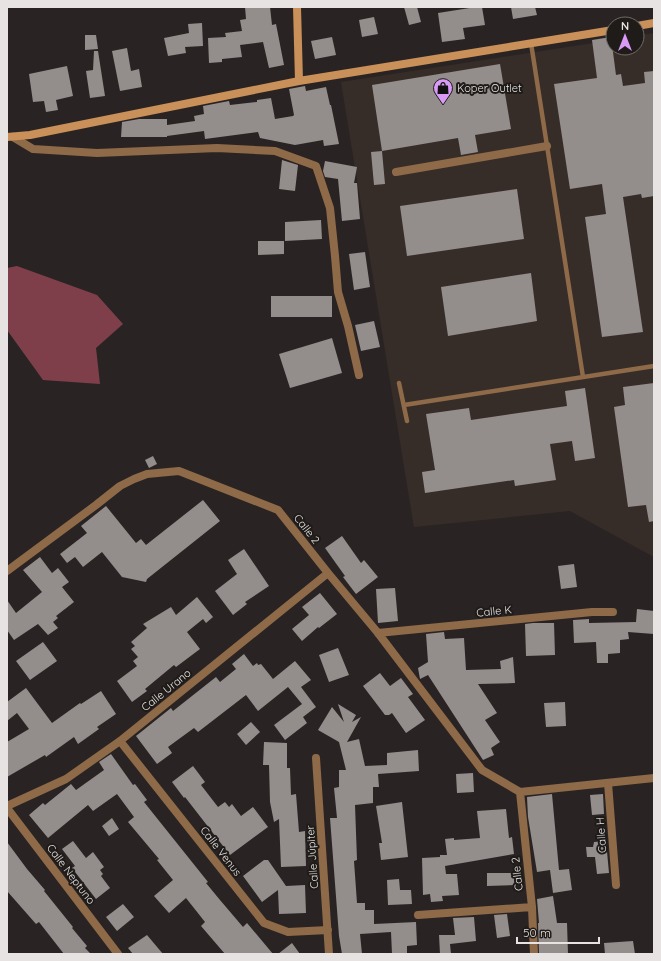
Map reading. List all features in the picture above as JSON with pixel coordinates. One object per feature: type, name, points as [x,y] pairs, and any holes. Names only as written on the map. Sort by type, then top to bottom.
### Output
[{"type":"street","points":[[297,7],[299,81]]},
{"type":"street","points":[[10,137],[30,136],[299,81],[605,31]]},
{"type":"street","points":[[10,137],[32,149],[97,153],[217,148],[275,151],[316,166],[330,208],[336,256],[338,292],[348,326],[359,375]]},
{"type":"street","points":[[396,172],[547,146]]},
{"type":"street","name":"Calle 2","points":[[7,571],[120,486],[147,474],[179,471],[278,510],[328,574],[378,633],[482,770],[520,792],[532,907],[534,954]]},
{"type":"street","name":"Calle Urano","points":[[7,807],[66,779],[120,741],[328,574]]},
{"type":"street","name":"Calle K","points":[[378,633],[577,613],[613,612]]},
{"type":"street","name":"Calle Venus","points":[[120,741],[264,923],[288,932],[328,930]]},
{"type":"street","name":"Calle Júpiter","points":[[316,758],[329,954]]},
{"type":"street","points":[[520,792],[654,778]]},
{"type":"street","name":"Calle H","points":[[608,783],[616,885]]},
{"type":"street","name":"Calle Neptuno","points":[[7,807],[118,954]]},
{"type":"street","points":[[418,915],[532,907]]},
{"type":"lane","points":[[531,43],[583,377]]},
{"type":"lane","points":[[404,405],[654,366]]},
{"type":"lane","points":[[399,383],[407,422]]},
{"type":"shaded area","points":[[654,33],[654,557],[570,511],[414,527],[341,82],[605,41],[605,56],[645,56],[645,35]]},
{"type":"shaded area","points":[[17,266],[97,295],[123,324],[96,348],[100,384],[43,380],[7,330],[7,268]]},
{"type":"building","points":[[245,7],[270,7],[272,25],[276,24],[284,65],[269,68],[263,42],[240,45],[242,57],[222,59],[222,62],[209,63],[208,38],[226,37],[225,33],[242,31],[240,20],[246,19]]},
{"type":"building","points":[[404,7],[417,7],[421,22],[409,25]]},
{"type":"building","points":[[482,7],[485,25],[463,28],[465,39],[442,42],[438,13]]},
{"type":"building","points":[[511,7],[535,7],[537,15],[513,19]]},
{"type":"building","points":[[374,17],[378,34],[362,37],[359,20]]},
{"type":"building","points":[[202,23],[203,46],[185,47],[186,53],[168,56],[164,38],[189,33],[188,24]]},
{"type":"building","points":[[85,35],[96,35],[98,49],[85,50]]},
{"type":"building","points":[[332,37],[336,55],[315,59],[311,41]]},
{"type":"building","points":[[605,38],[605,56],[614,56],[616,75],[621,74],[623,86],[645,83],[644,72],[654,71],[654,196],[642,198],[641,194],[623,197],[643,332],[602,337],[585,217],[606,214],[602,184],[570,189],[554,84],[597,78],[592,40]]},
{"type":"building","points":[[127,48],[131,71],[139,69],[142,87],[120,91],[112,51]]},
{"type":"building","points":[[94,51],[98,51],[105,96],[90,98],[86,71],[93,70]]},
{"type":"building","points":[[500,64],[511,129],[475,135],[478,152],[461,155],[458,138],[382,151],[372,85]]},
{"type":"building","points":[[67,66],[73,96],[56,100],[58,110],[46,112],[44,101],[33,102],[29,74]]},
{"type":"building","points":[[305,86],[306,91],[326,87],[339,144],[324,146],[323,140],[295,145],[260,138],[258,132],[205,139],[204,131],[167,137],[121,137],[122,122],[139,119],[167,119],[167,125],[195,121],[194,116],[204,114],[203,106],[229,101],[230,105],[257,102],[257,100],[271,98],[275,119],[293,116],[289,89]]},
{"type":"building","points":[[382,151],[385,184],[374,185],[371,152]]},
{"type":"building","points":[[282,160],[298,165],[295,191],[279,189]]},
{"type":"building","points":[[325,161],[357,167],[354,183],[357,183],[360,219],[342,221],[338,179],[325,177],[323,171]]},
{"type":"building","points":[[517,189],[524,239],[407,256],[400,206]]},
{"type":"building","points":[[321,220],[322,239],[285,241],[285,222]]},
{"type":"building","points":[[258,241],[284,241],[284,254],[258,255]]},
{"type":"building","points":[[365,252],[370,287],[354,290],[349,254]]},
{"type":"building","points":[[531,273],[537,321],[448,336],[441,287]]},
{"type":"building","points":[[271,296],[332,296],[332,317],[271,317]]},
{"type":"building","points":[[374,321],[380,347],[361,351],[355,325]]},
{"type":"building","points":[[332,338],[342,373],[290,388],[279,354]]},
{"type":"building","points":[[654,383],[654,521],[649,522],[646,505],[628,507],[614,407],[625,405],[623,387]]},
{"type":"building","points":[[585,388],[595,458],[575,461],[572,441],[550,444],[556,480],[515,486],[514,480],[425,493],[422,472],[435,470],[426,414],[469,408],[471,420],[567,406],[565,391]]},
{"type":"building","points":[[153,456],[157,464],[149,468],[145,460]]},
{"type":"building","points":[[203,500],[220,521],[147,579],[146,582],[122,577],[102,552],[83,567],[75,557],[67,563],[60,554],[87,533],[81,526],[106,506],[136,543],[141,539],[146,545]]},
{"type":"building","points":[[342,536],[361,563],[364,560],[378,577],[356,594],[343,577],[345,576],[325,548]]},
{"type":"building","points":[[244,549],[269,586],[245,602],[247,604],[233,615],[215,591],[237,574],[228,560]]},
{"type":"building","points":[[40,557],[52,573],[58,568],[69,582],[62,587],[74,602],[56,616],[58,618],[53,622],[58,628],[48,635],[38,624],[14,640],[7,630],[7,600],[16,613],[42,592],[23,570]]},
{"type":"building","points":[[574,564],[577,587],[561,589],[558,566]]},
{"type":"building","points":[[395,588],[398,621],[378,623],[376,589]]},
{"type":"building","points":[[320,593],[337,614],[319,628],[318,627],[302,641],[292,629],[309,615],[302,607]]},
{"type":"building","points":[[197,597],[213,617],[206,623],[203,619],[187,632],[200,649],[176,667],[174,665],[145,689],[147,691],[132,702],[117,681],[137,666],[133,661],[138,657],[131,649],[135,646],[131,642],[147,628],[143,624],[171,607],[176,615]]},
{"type":"building","points":[[637,609],[654,611],[654,634],[628,632],[629,639],[620,640],[620,653],[608,654],[608,663],[597,663],[596,642],[574,643],[573,620],[589,619],[589,623],[636,622]]},
{"type":"building","points":[[554,623],[555,655],[526,656],[525,624]]},
{"type":"building","points":[[444,632],[445,639],[464,638],[466,670],[501,669],[500,661],[513,657],[515,683],[478,684],[497,713],[485,720],[500,742],[491,748],[494,755],[483,760],[428,675],[420,679],[418,668],[428,662],[426,634]]},
{"type":"building","points":[[43,642],[57,661],[30,680],[16,661]]},
{"type":"building","points":[[338,648],[349,675],[329,682],[319,655]]},
{"type":"building","points":[[244,654],[253,666],[257,663],[258,665],[261,664],[273,679],[295,661],[311,680],[301,687],[316,707],[303,717],[307,723],[285,740],[274,725],[302,704],[288,687],[258,711],[246,695],[198,732],[194,728],[168,747],[172,753],[157,764],[136,736],[171,708],[173,711],[216,677],[220,682],[236,669],[232,664]]},
{"type":"building","points":[[380,673],[390,686],[401,678],[413,694],[408,697],[425,720],[406,733],[392,713],[385,715],[363,686]]},
{"type":"building","points":[[26,688],[52,723],[80,703],[81,704],[101,691],[116,714],[97,727],[99,729],[78,744],[74,737],[46,757],[45,755],[7,777],[7,742],[29,729],[17,713],[7,721],[7,702]]},
{"type":"building","points":[[565,702],[566,726],[546,727],[544,703]]},
{"type":"building","points":[[338,704],[356,715],[352,722],[361,717],[347,742],[359,739],[365,766],[387,765],[387,753],[418,750],[419,771],[378,774],[379,787],[373,787],[373,803],[355,805],[357,860],[354,861],[357,903],[365,903],[365,910],[374,910],[374,924],[416,922],[417,945],[407,946],[407,954],[392,954],[391,932],[360,934],[362,954],[342,954],[339,936],[330,818],[337,818],[334,788],[339,787],[339,770],[346,770],[339,742],[318,730],[332,707],[344,722]]},
{"type":"building","points":[[251,722],[260,732],[246,745],[237,734]]},
{"type":"building","points":[[264,742],[287,743],[287,768],[290,768],[291,795],[296,794],[299,832],[305,831],[306,866],[281,867],[279,819],[274,822],[270,802],[269,765],[263,765]]},
{"type":"building","points":[[111,754],[133,785],[135,784],[147,800],[144,802],[208,882],[206,883],[243,927],[247,923],[273,954],[225,954],[201,926],[205,922],[186,898],[169,913],[154,896],[173,880],[157,860],[159,859],[128,822],[134,817],[117,794],[93,811],[88,805],[48,838],[29,815],[43,803],[45,805],[71,784],[76,790],[104,770],[99,762]]},
{"type":"building","points":[[193,766],[205,782],[201,785],[218,807],[225,802],[229,807],[232,804],[241,816],[253,807],[268,827],[230,855],[172,782]]},
{"type":"building","points":[[473,773],[474,792],[457,793],[456,774]]},
{"type":"building","points":[[552,794],[559,870],[569,869],[572,890],[553,893],[550,870],[537,872],[528,817],[527,797]]},
{"type":"building","points":[[603,794],[604,814],[592,815],[590,795]]},
{"type":"building","points":[[402,802],[408,857],[381,860],[379,843],[382,843],[376,806]]},
{"type":"building","points":[[506,809],[509,838],[512,837],[514,854],[445,866],[446,874],[457,874],[459,895],[442,896],[443,901],[431,902],[430,894],[423,895],[422,858],[447,855],[445,839],[454,838],[454,840],[480,838],[477,811]]},
{"type":"building","points":[[112,818],[119,829],[109,836],[102,826]]},
{"type":"building","points":[[73,841],[86,858],[93,852],[104,867],[100,870],[103,874],[101,876],[110,888],[96,899],[72,868],[75,866],[62,849]]},
{"type":"building","points":[[606,841],[609,873],[597,874],[595,857],[587,857],[586,847],[593,847],[594,842]]},
{"type":"building","points":[[7,842],[73,927],[72,928],[87,946],[85,948],[91,954],[64,954],[39,922],[36,924],[7,891]]},
{"type":"building","points":[[264,860],[268,860],[286,886],[305,885],[306,913],[279,914],[278,890],[262,902],[243,876]]},
{"type":"building","points":[[487,873],[517,873],[517,885],[487,886]]},
{"type":"building","points":[[399,879],[400,890],[411,890],[412,904],[388,905],[387,880]]},
{"type":"building","points":[[553,896],[557,923],[567,923],[568,954],[539,954],[537,899]]},
{"type":"building","points":[[123,904],[134,917],[117,931],[106,917]]},
{"type":"building","points":[[507,914],[510,936],[497,938],[494,915]]},
{"type":"building","points":[[474,917],[476,941],[450,944],[451,954],[440,954],[439,935],[455,935],[453,918]]},
{"type":"building","points":[[147,935],[163,954],[133,954],[128,948]]},
{"type":"building","points":[[633,941],[635,954],[605,954],[604,943]]},
{"type":"building","points":[[292,943],[300,954],[278,954]]},
{"type":"place","name":"Koper Outlet","points":[[443,105]]}]
